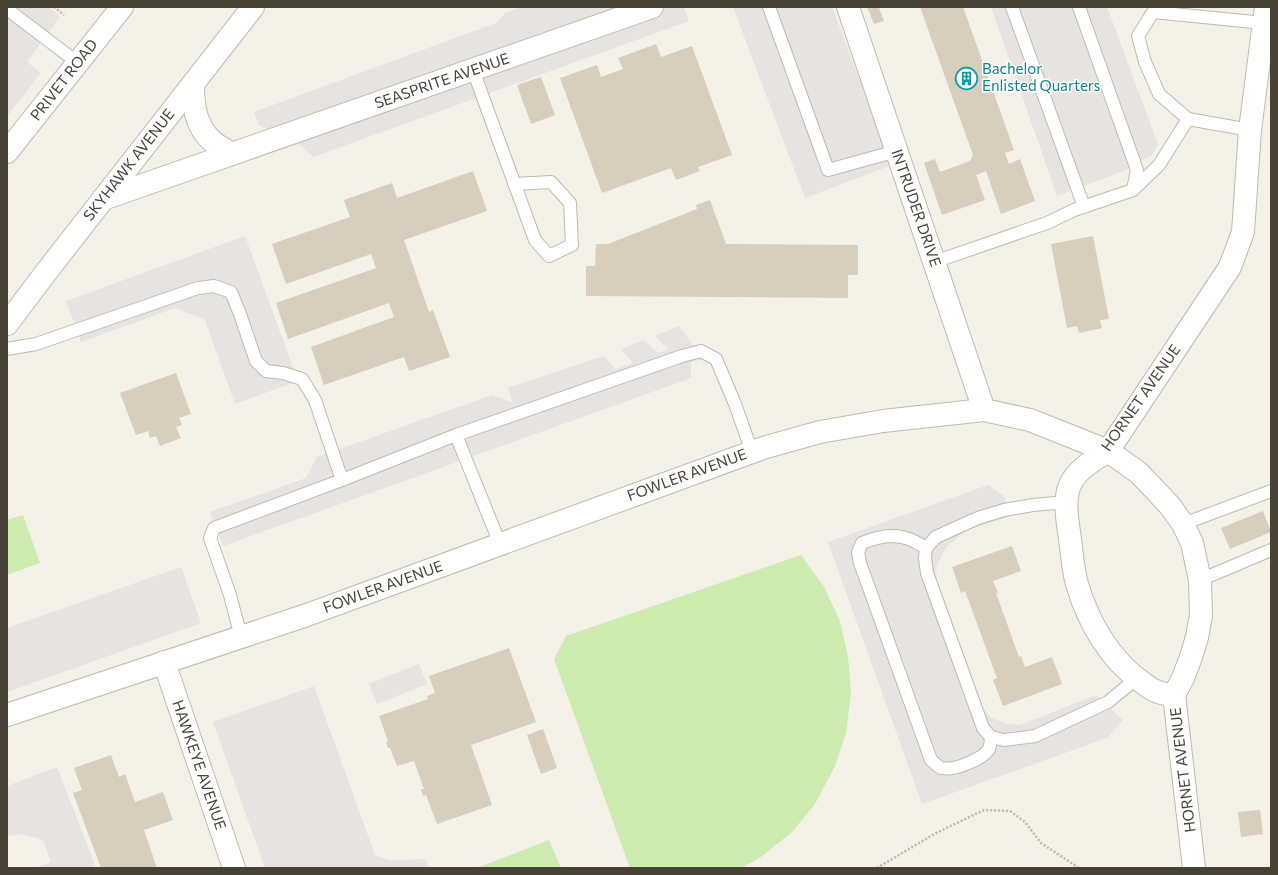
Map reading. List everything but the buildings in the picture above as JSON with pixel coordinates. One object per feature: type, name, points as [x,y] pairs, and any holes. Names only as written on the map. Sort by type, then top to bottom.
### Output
[{"type":"street","name":"PRIVET ROAD","points":[[7,152],[122,7]]},
{"type":"street","name":"SKYHAWK AVENUE","points":[[7,324],[253,7]]},
{"type":"street","name":"SEASPRITE AVENUE","points":[[103,199],[652,7]]},
{"type":"street","name":"INTRUDER DRIVE","points":[[848,7],[984,410]]},
{"type":"street","name":"HORNET AVENUE","points":[[1194,868],[1174,695],[1156,691],[1137,678],[1120,663],[1105,645],[1093,625],[1077,583],[1067,502],[1070,486],[1076,474],[1108,451],[1230,267],[1243,232],[1250,130],[1265,15]]},
{"type":"street","points":[[193,84],[193,101],[196,114],[202,128],[211,141],[232,154]]},
{"type":"street","name":"FOWLER AVENUE","points":[[7,715],[311,613],[752,452],[820,432],[883,421],[984,410],[1030,420],[1108,451],[1139,473],[1170,506],[1183,524],[1192,543],[1200,580],[1201,615],[1197,637],[1183,678],[1174,695]]},
{"type":"street","name":"HAWKEYE AVENUE","points":[[164,662],[234,868]]},
{"type":"lane","points":[[769,7],[828,170],[897,151]]},
{"type":"lane","points":[[1012,7],[1084,207]]},
{"type":"lane","points":[[1079,7],[1137,170],[1133,190]]},
{"type":"lane","points":[[7,9],[78,63]]},
{"type":"lane","points":[[1250,130],[1188,118],[1159,94],[1145,62],[1138,36],[1153,12],[1265,15]]},
{"type":"lane","points":[[473,70],[514,184],[535,240],[549,256],[572,245],[570,203],[551,182],[514,184]]},
{"type":"lane","points":[[934,262],[1047,223],[1074,210],[1133,190],[1159,166],[1188,118]]},
{"type":"lane","points":[[7,349],[36,344],[198,288],[214,286],[231,292],[256,362],[266,371],[284,373],[302,379],[315,400],[342,480]]},
{"type":"lane","points":[[241,637],[230,595],[210,538],[214,528],[456,435],[700,351],[716,359],[735,404],[752,452]]},
{"type":"lane","points":[[456,435],[500,544]]},
{"type":"lane","points":[[1183,524],[1271,491]]},
{"type":"lane","points":[[1067,502],[1033,505],[1004,510],[978,518],[936,537],[926,548],[925,558],[927,573],[983,728],[992,737],[1004,740],[1035,736],[1108,702],[1137,678]]},
{"type":"lane","points":[[926,548],[908,539],[890,536],[873,538],[862,543],[858,552],[860,563],[931,760],[940,768],[954,768],[967,764],[989,749],[992,737]]},
{"type":"lane","points":[[1200,580],[1271,550]]},
{"type":"path","points":[[54,7],[64,15]]},
{"type":"path","points":[[877,868],[936,833],[984,810],[1010,811],[1025,822],[1041,843],[1078,868]]},
{"type":"green space","points":[[23,515],[40,563],[7,575],[7,520]]},
{"type":"green space","points":[[801,555],[824,587],[840,621],[848,657],[851,692],[846,733],[835,766],[815,804],[792,832],[761,857],[741,868],[630,868],[554,659],[566,636]]},
{"type":"green space","points":[[549,840],[561,868],[477,868]]},
{"type":"shaded area","points":[[7,7],[49,7],[60,16],[27,62],[41,73],[7,116]]},
{"type":"shaded area","points":[[521,7],[684,7],[689,21],[313,157],[295,140],[259,126],[254,112],[496,23],[505,13]]},
{"type":"shaded area","points":[[733,7],[832,7],[892,165],[805,198]]},
{"type":"shaded area","points":[[991,7],[1107,7],[1158,144],[1153,154],[1126,170],[1057,196]]},
{"type":"shaded area","points":[[245,236],[298,381],[235,404],[205,320],[175,308],[81,342],[66,301]]},
{"type":"shaded area","points":[[679,326],[703,359],[691,362],[691,378],[223,546],[210,512],[306,478],[317,457],[492,395],[513,403],[508,388],[603,356],[616,369],[633,363],[621,349],[644,340],[658,353],[668,349],[655,336]]},
{"type":"shaded area","points":[[988,485],[1004,496],[1011,516],[968,530],[947,546],[936,567],[937,585],[979,705],[992,718],[1006,724],[1020,725],[1096,695],[1123,720],[1107,738],[922,804],[828,542]]},
{"type":"shaded area","points":[[181,567],[201,623],[7,692],[7,628]]},
{"type":"shaded area","points":[[419,664],[427,684],[377,704],[369,684]]},
{"type":"shaded area","points":[[314,686],[375,855],[389,860],[426,859],[429,868],[265,868],[213,722]]},
{"type":"shaded area","points":[[57,767],[96,868],[34,868],[51,862],[43,840],[23,834],[7,836],[7,786]]},
{"type":"place","name":"Bachelor Enlisted Quarters","points":[[967,78]]}]
